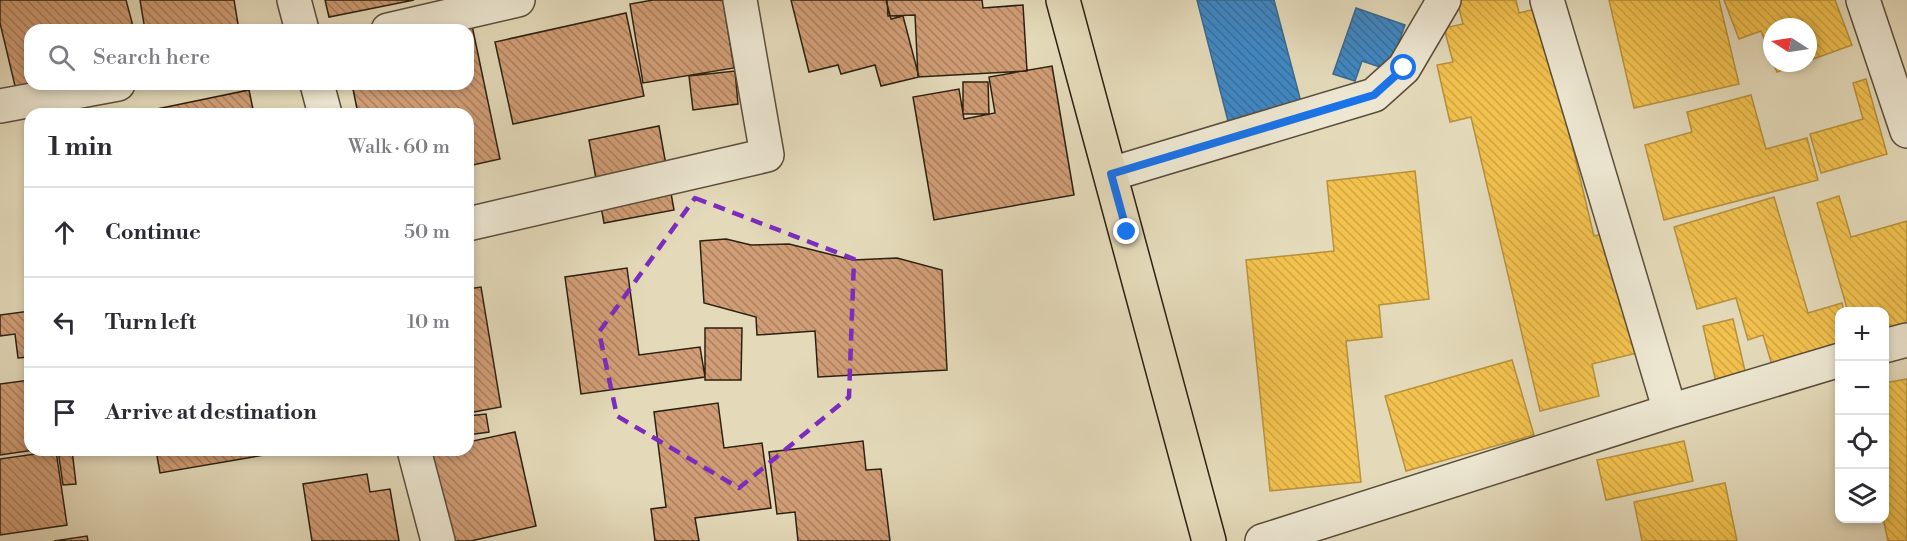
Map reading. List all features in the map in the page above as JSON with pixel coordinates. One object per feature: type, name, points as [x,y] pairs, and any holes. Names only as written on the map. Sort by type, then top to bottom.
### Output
[{"type":"main road","points":[[1063,0],[1209,541]]},
{"type":"street","points":[[294,0],[300,24]]},
{"type":"street","points":[[414,24],[518,0]]},
{"type":"street","points":[[474,223],[766,155],[740,0]]},
{"type":"street","points":[[1111,174],[1374,95],[1404,68],[1444,0]]},
{"type":"street","points":[[1547,0],[1670,411]]},
{"type":"street","points":[[1863,0],[1907,131]]},
{"type":"street","points":[[0,106],[86,90]]},
{"type":"street","points":[[319,90],[323,108]]},
{"type":"street","points":[[1889,345],[1907,340]]},
{"type":"street","points":[[1262,541],[1670,411],[1836,361]]},
{"type":"street","points":[[416,456],[438,541]]},
{"type":"highlighted area","points":[[695,198],[854,259],[849,397],[739,488],[617,416],[599,332]]},
{"type":"building: Homes","points":[[1457,0],[1516,0],[1519,13],[1539,8],[1594,236],[1608,233],[1637,353],[1592,364],[1599,396],[1540,411],[1471,117],[1450,122],[1437,65],[1453,62],[1444,28],[1463,24]]},
{"type":"building: Homes","points":[[1609,0],[1719,0],[1739,84],[1634,108]]},
{"type":"building: Homes","points":[[1724,0],[1835,0],[1852,45],[1817,58],[1817,18],[1763,18],[1763,36],[1761,31],[1739,39]]},
{"type":"building: Homes","points":[[1866,79],[1887,154],[1821,173],[1810,134],[1863,119],[1853,83]]},
{"type":"building: Homes","points":[[1751,95],[1766,149],[1807,138],[1818,180],[1664,220],[1645,145],[1692,132],[1687,112]]},
{"type":"building: Homes","points":[[1415,171],[1429,299],[1379,305],[1382,337],[1346,341],[1361,482],[1270,491],[1246,260],[1334,251],[1327,181]]},
{"type":"building: Homes","points":[[1839,196],[1851,237],[1907,221],[1907,330],[1889,335],[1889,307],[1847,307],[1817,203]]},
{"type":"building: Homes","points":[[1774,197],[1808,313],[1842,303],[1843,307],[1835,307],[1835,357],[1775,375],[1763,335],[1748,340],[1736,298],[1697,309],[1674,227]]},
{"type":"building: Homes","points":[[1733,319],[1748,384],[1718,391],[1703,326]]},
{"type":"building: Homes","points":[[1512,360],[1534,435],[1406,471],[1385,396]]},
{"type":"building: Homes","points":[[1907,379],[1907,541],[1888,541],[1884,523],[1889,523],[1889,382]]},
{"type":"building: Homes","points":[[1684,441],[1693,481],[1606,500],[1597,460]]},
{"type":"building: Homes","points":[[1725,483],[1737,541],[1642,541],[1634,502]]},
{"type":"building: Schools","points":[[1197,0],[1274,0],[1302,106],[1229,125]]},
{"type":"building: Schools","points":[[1356,8],[1405,25],[1389,70],[1362,61],[1355,81],[1333,74]]},
{"type":"building: Other","points":[[0,0],[126,0],[132,24],[24,24],[24,87],[16,90],[0,23]]},
{"type":"building: Other","points":[[140,0],[234,0],[238,24],[144,24]]},
{"type":"building: Other","points":[[325,0],[414,0],[329,17]]},
{"type":"building: Other","points":[[653,0],[723,0],[734,68],[643,83],[630,4]]},
{"type":"building: Other","points":[[791,0],[886,0],[891,19],[903,16],[919,77],[881,86],[875,65],[841,74],[838,65],[809,72]]},
{"type":"building: Other","points":[[887,0],[982,0],[983,8],[1023,5],[1027,71],[918,77],[915,15],[888,16]]},
{"type":"building: Other","points":[[626,13],[644,96],[513,124],[495,42]]},
{"type":"building: Other","points":[[470,16],[472,24],[432,24]]},
{"type":"building: Other","points":[[474,35],[500,159],[474,165],[474,108],[357,108],[353,90],[474,90]]},
{"type":"building: Other","points":[[1052,66],[1074,195],[934,220],[913,97],[959,89],[964,119],[995,113],[989,77]]},
{"type":"building: Other","points":[[735,71],[738,104],[693,110],[689,76]]},
{"type":"building: Other","points":[[963,82],[988,82],[989,114],[963,114]]},
{"type":"building: Other","points":[[249,90],[253,108],[162,108]]},
{"type":"building: Other","points":[[659,126],[674,210],[604,223],[589,140]]},
{"type":"building: Other","points":[[726,239],[751,245],[789,244],[853,260],[897,258],[942,270],[947,370],[818,377],[815,331],[757,335],[756,317],[704,303],[700,241]]},
{"type":"building: Other","points":[[627,268],[639,355],[700,347],[705,377],[581,394],[565,277]]},
{"type":"building: Other","points":[[481,287],[501,407],[474,412],[474,288]]},
{"type":"building: Other","points":[[24,312],[24,358],[18,358],[15,334],[0,336],[0,315]]},
{"type":"building: Other","points":[[705,328],[742,328],[741,380],[705,380]]},
{"type":"building: Other","points":[[24,381],[24,451],[0,455],[0,384]]},
{"type":"building: Other","points":[[718,403],[724,448],[762,443],[771,508],[695,518],[699,541],[655,541],[651,509],[666,507],[654,412]]},
{"type":"building: Other","points":[[486,414],[489,432],[474,434],[474,415]]},
{"type":"building: Other","points":[[515,432],[536,526],[471,541],[448,541],[429,456],[474,456],[474,441]]},
{"type":"building: Other","points":[[863,441],[866,470],[881,469],[890,541],[798,541],[795,512],[777,514],[769,452]]},
{"type":"building: Other","points":[[24,456],[57,456],[67,525],[0,535],[0,459]]},
{"type":"building: Other","points":[[59,456],[73,456],[76,484],[63,485]]},
{"type":"building: Other","points":[[157,456],[258,456],[160,473]]},
{"type":"building: Other","points":[[367,474],[370,492],[390,489],[399,541],[312,541],[303,484]]},
{"type":"building: Other","points":[[87,536],[88,541],[54,541]]},
{"type":"route","points":[[1127,232],[1111,174],[1374,95],[1404,68]]}]
